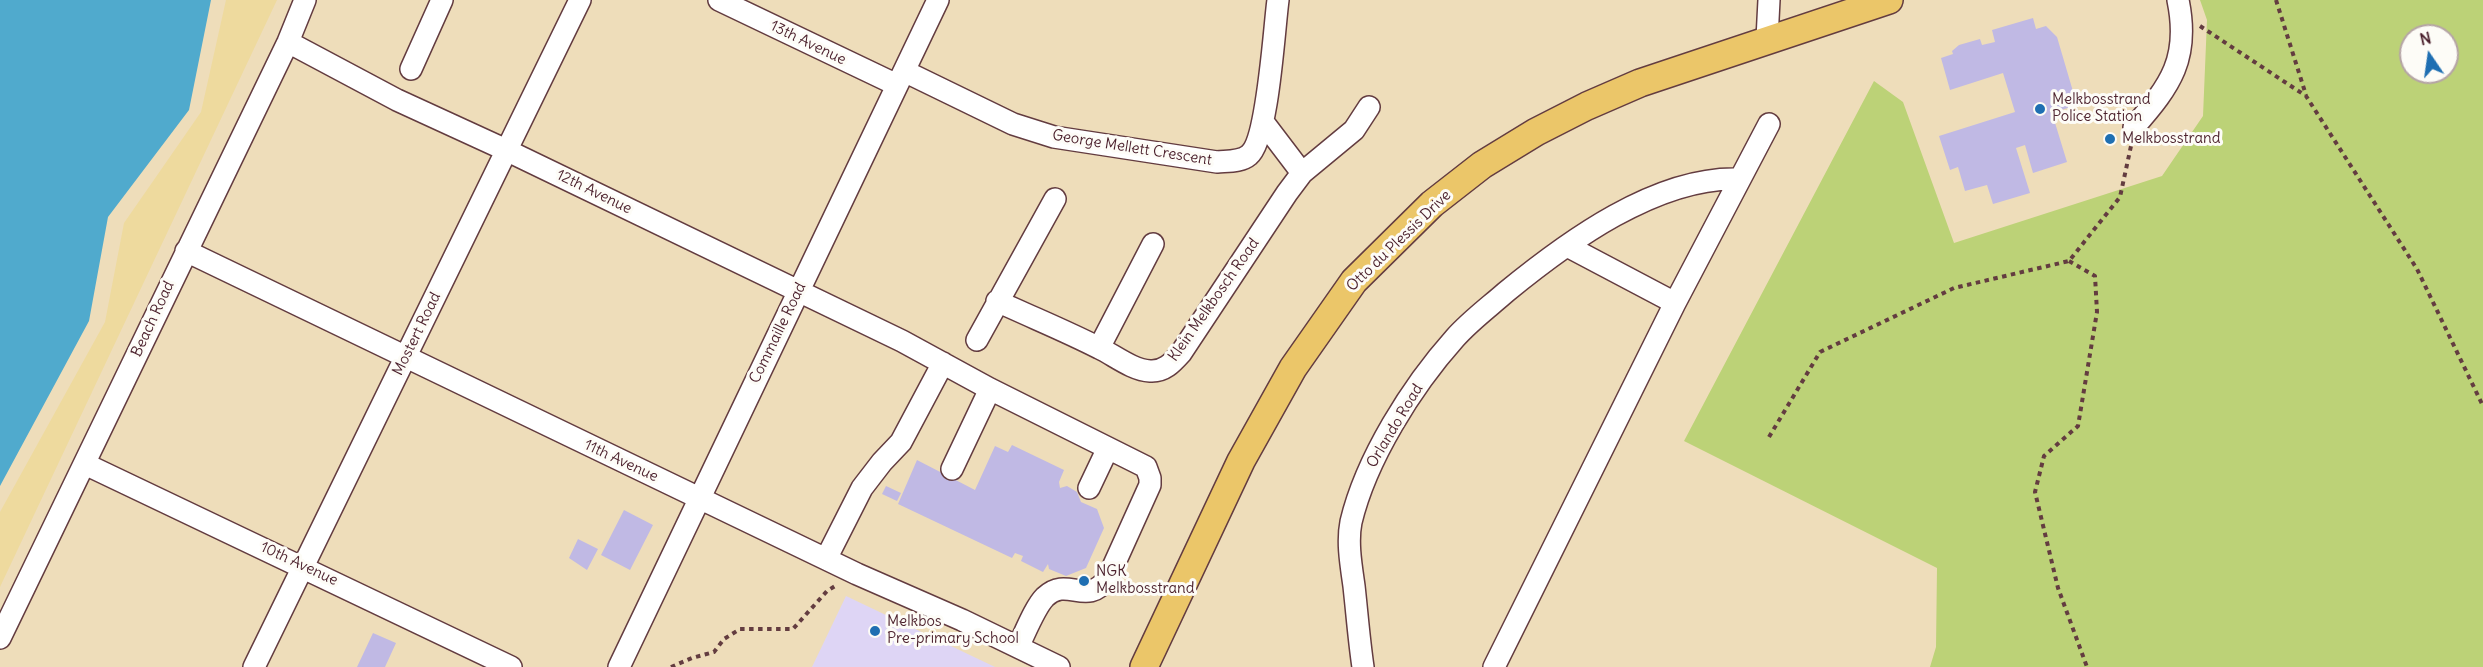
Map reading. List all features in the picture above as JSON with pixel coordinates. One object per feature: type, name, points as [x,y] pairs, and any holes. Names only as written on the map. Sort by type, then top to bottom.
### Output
[{"type":"main road","name":"Otto du Plessis Drive","points":[[1144,667],[1241,461],[1293,368],[1354,281],[1432,204],[1482,165],[1536,132],[1587,105],[1640,83],[1889,0]]},
{"type":"street","name":"Beach Road","points":[[0,638],[288,42],[305,0]]},
{"type":"street","points":[[411,69],[442,0]]},
{"type":"street","name":"Mostert Road","points":[[254,667],[580,0]]},
{"type":"street","name":"13th Avenue","points":[[719,0],[901,78]]},
{"type":"street","name":"Commaille Road","points":[[619,667],[938,0]]},
{"type":"street","name":"George Mellett Crescent","points":[[901,78],[1013,124],[1054,137],[1217,162],[1235,161],[1249,155],[1257,144],[1264,123],[1278,0]]},
{"type":"street","points":[[1767,39],[1769,0]]},
{"type":"street","points":[[2134,127],[2162,95],[2174,74],[2182,41],[2180,7]]},
{"type":"street","name":"12th Avenue","points":[[288,42],[397,100],[506,150],[902,341],[990,389],[1141,463],[1148,471],[1149,485],[1108,578],[1101,588],[1093,592],[1084,593],[1063,587],[1043,598],[1018,647]]},
{"type":"street","name":"Klein Melkbosch Road","points":[[998,301],[1138,368],[1149,371],[1160,370],[1170,365],[1181,353],[1302,173],[1354,130],[1369,107]]},
{"type":"street","points":[[1264,123],[1302,173]]},
{"type":"street","points":[[1494,667],[1675,303],[1769,124]]},
{"type":"street","name":"Orlando Road","points":[[1363,667],[1350,553],[1351,525],[1369,469],[1391,427],[1440,356],[1457,336],[1536,268],[1628,207],[1704,181],[1739,179]]},
{"type":"street","points":[[977,340],[1055,199]]},
{"type":"street","points":[[1100,348],[1153,244]]},
{"type":"street","points":[[1567,246],[1675,303]]},
{"type":"street","name":"11th Avenue","points":[[186,251],[857,574],[962,620],[1059,667]]},
{"type":"street","points":[[826,559],[862,488],[882,462],[902,442],[943,363]]},
{"type":"street","points":[[952,468],[990,389]]},
{"type":"street","points":[[1089,488],[1108,448]]},
{"type":"street","name":"10th Avenue","points":[[85,464],[511,667]]},
{"type":"path","points":[[2276,0],[2306,96],[2417,269],[2483,406]]},
{"type":"path","points":[[2180,7],[2306,96]]},
{"type":"path","points":[[1769,437],[1820,352],[1954,288],[2069,261],[2120,197],[2134,127]]},
{"type":"path","points":[[2069,261],[2095,276],[2097,312],[2078,426],[2044,456],[2035,492],[2058,588],[2087,667]]},
{"type":"path","points":[[671,667],[714,652],[724,639],[740,629],[793,629],[827,591],[857,574]]},
{"type":"shaded area","name":"Melkbos Pre-primary School","points":[[846,596],[995,667],[812,667]]},
{"type":"green space","points":[[2200,0],[2483,0],[2483,667],[1930,667],[1936,647],[1937,568],[1684,441],[1874,81],[1903,102],[1954,243],[2162,176],[2203,116],[2207,20]]},
{"type":"sand","points":[[226,0],[277,0],[0,587],[0,512],[105,322],[124,223],[201,112]]},
{"type":"water","points":[[0,0],[211,0],[189,110],[108,217],[89,321],[0,486]]},
{"type":"building","name":"Melkbosstrand Police Station","points":[[2033,18],[2036,29],[2046,26],[2057,37],[2077,105],[2052,113],[2067,162],[2033,173],[2025,145],[2016,148],[2030,193],[1993,204],[1987,185],[1965,191],[1958,167],[1950,170],[1939,136],[2015,112],[2003,73],[1950,90],[1941,58],[1953,54],[1952,51],[1959,45],[1980,39],[1982,45],[1995,42],[1992,30]]},
{"type":"building","points":[[1012,445],[1064,470],[1059,482],[1060,488],[1067,486],[1077,492],[1081,502],[1097,509],[1104,528],[1086,568],[1066,576],[1049,569],[1048,564],[1043,572],[1021,561],[1023,556],[1015,553],[1012,558],[898,504],[917,460],[975,490],[995,446],[1008,452]]},
{"type":"building","points":[[886,486],[901,493],[897,501],[882,494]]},
{"type":"building","points":[[624,510],[653,525],[630,570],[601,555]]},
{"type":"building","points":[[578,539],[598,549],[587,570],[569,558]]},
{"type":"building","points":[[373,633],[396,643],[385,667],[357,667]]},
{"type":"place","name":"Melkbosstrand Police Station","points":[[2040,109]]},
{"type":"place","name":"Melkbosstrand","points":[[2110,139]]},
{"type":"place","name":"NGK Melkbosstrand","points":[[1084,581]]},
{"type":"place","name":"Melkbos Pre-primary School","points":[[875,631]]}]
